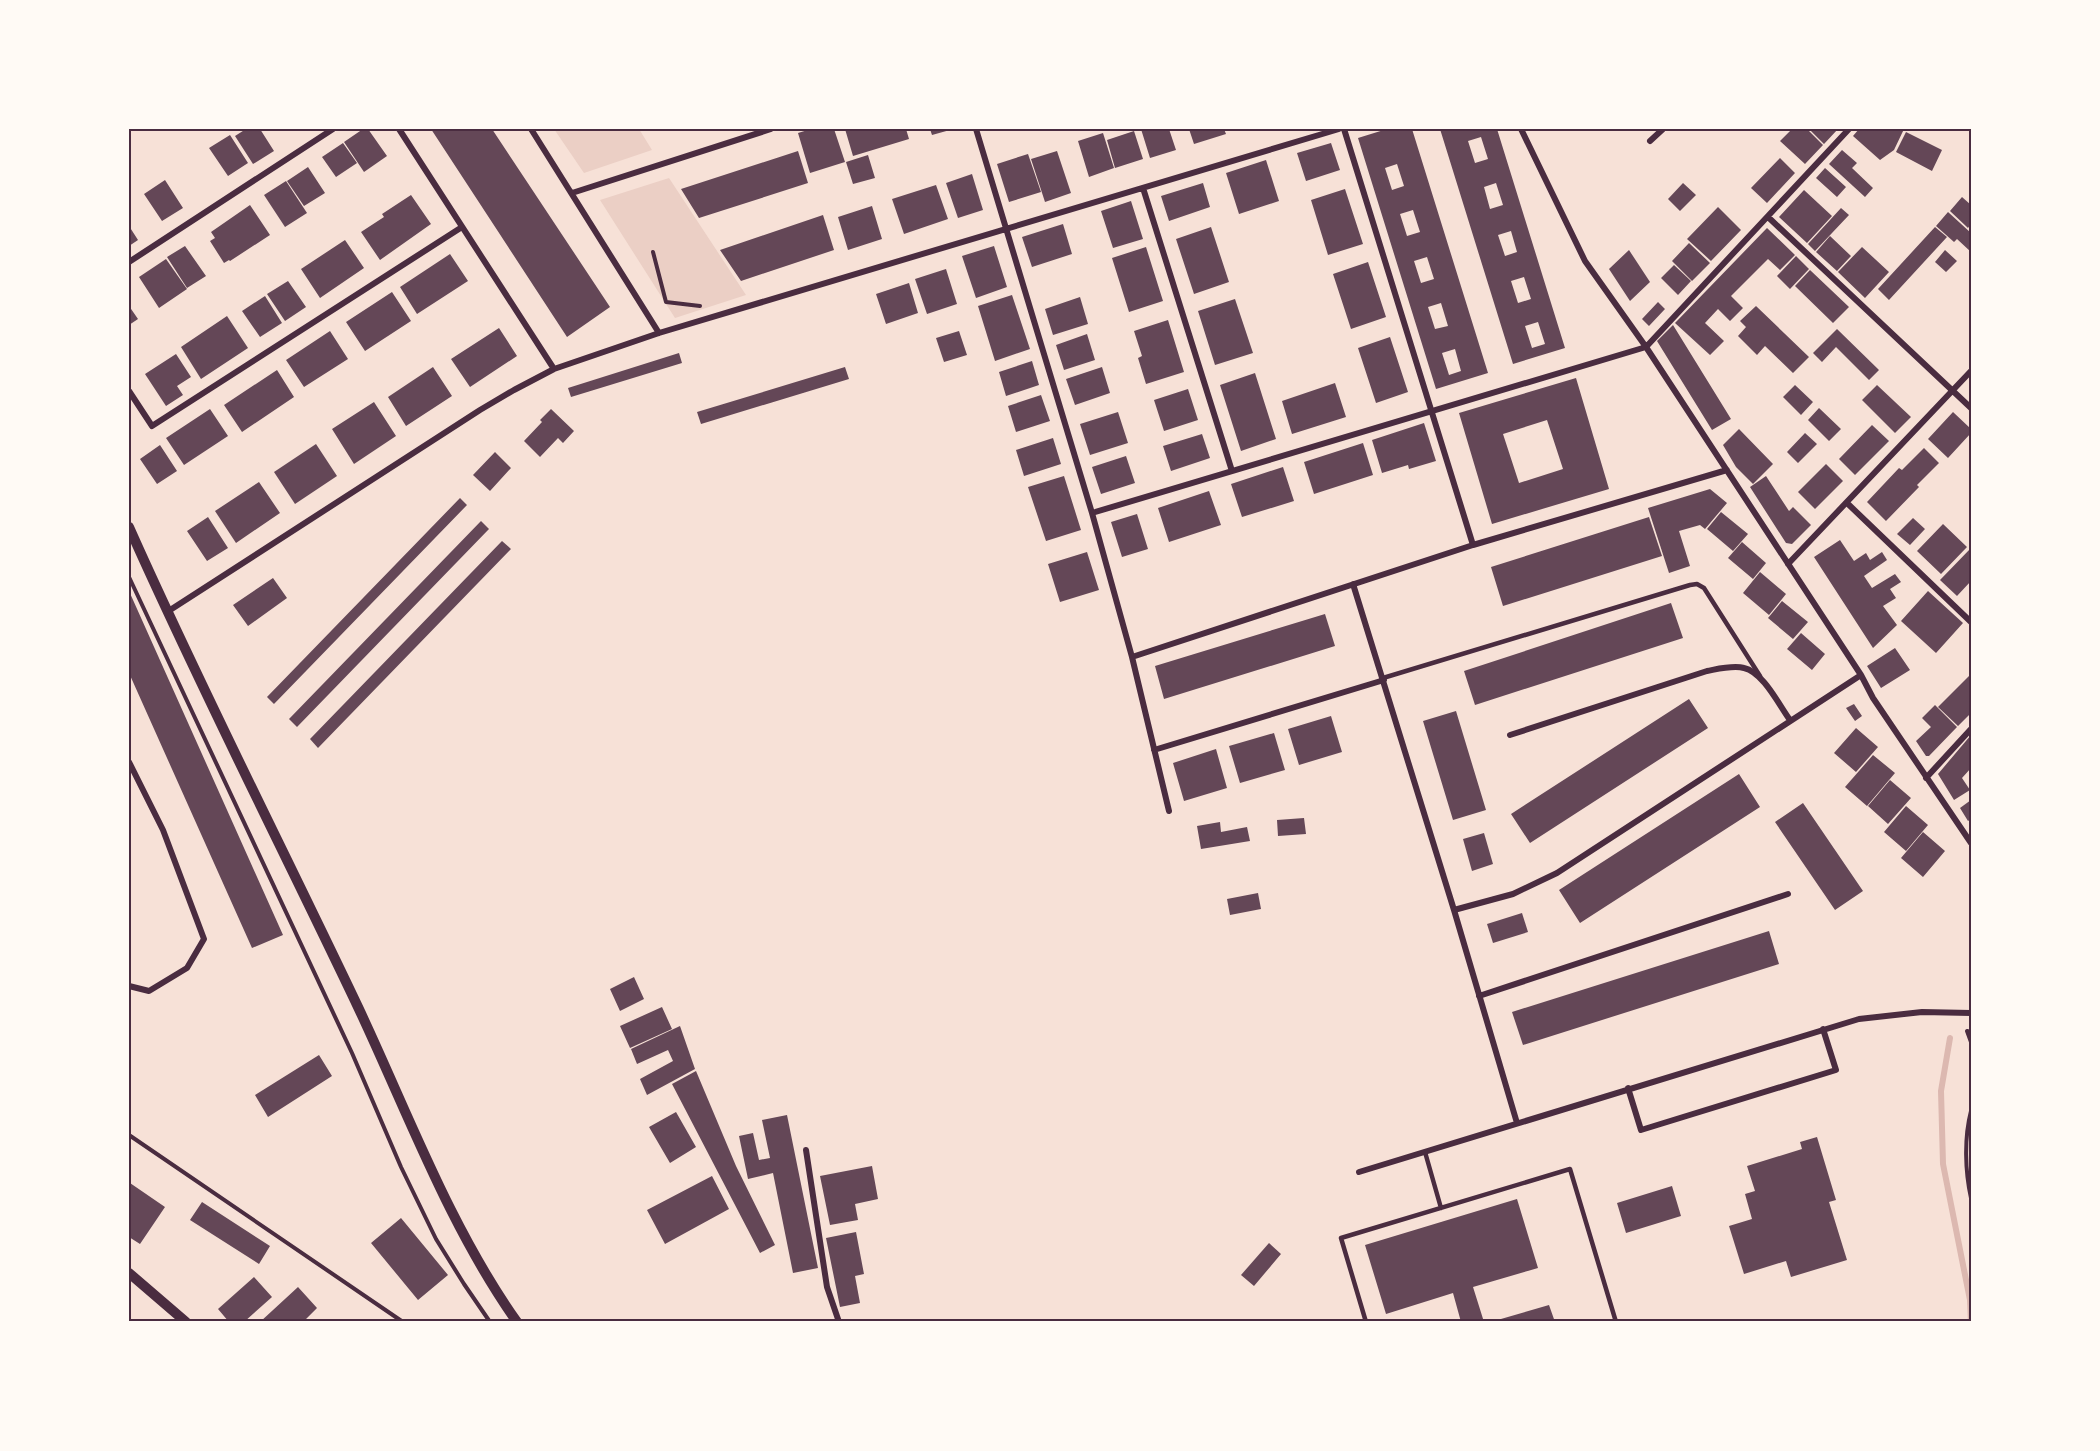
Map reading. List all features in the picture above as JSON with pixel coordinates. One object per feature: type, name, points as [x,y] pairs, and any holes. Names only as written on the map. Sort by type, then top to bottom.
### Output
[{"type":"street","points":[[129,262],[333,129]]},
{"type":"street","points":[[399,129],[554,369]]},
{"type":"street","points":[[531,129],[659,333]]},
{"type":"street","points":[[572,193],[771,129]]},
{"type":"street","points":[[976,129],[1092,513],[1132,657],[1168,811]]},
{"type":"street","points":[[167,612],[480,410],[554,369],[659,333],[1339,129]]},
{"type":"street","points":[[1344,129],[1473,545]]},
{"type":"street","points":[[1521,129],[1568,229],[1586,261],[1646,347],[1861,675],[1873,698],[1971,843]]},
{"type":"street","points":[[1650,141],[1663,129]]},
{"type":"street","points":[[1092,513],[1646,347],[1849,129]]},
{"type":"street","points":[[1143,188],[1232,471]]},
{"type":"street","points":[[1768,217],[1971,408]]},
{"type":"street","points":[[129,391],[152,426],[462,227]]},
{"type":"street","points":[[1788,564],[1971,371]]},
{"type":"street","points":[[1132,657],[1473,545],[1727,470]]},
{"type":"street","points":[[1847,503],[1971,622]]},
{"type":"street","points":[[129,527],[167,612],[385,1064],[446,1201],[517,1322]]},
{"type":"street","points":[[1353,584],[1517,1123]]},
{"type":"street","points":[[1510,735],[1707,671],[1726,668],[1744,668],[1760,676],[1790,720]]},
{"type":"street","points":[[1454,910],[1513,894],[1557,873],[1861,675]]},
{"type":"street","points":[[1154,750],[1383,679]]},
{"type":"street","points":[[1926,778],[1971,729]]},
{"type":"street","points":[[129,762],[163,830],[204,939],[187,968],[149,991],[129,986]]},
{"type":"street","points":[[1479,996],[1788,894]]},
{"type":"street","points":[[1359,1172],[1859,1019],[1898,1014],[1970,1012]]},
{"type":"street","points":[[1628,1088],[1641,1130],[1836,1070],[1823,1029]]},
{"type":"street","points":[[806,1150],[827,1287],[839,1322]]},
{"type":"street","points":[[129,1273],[186,1322]]},
{"type":"lane","points":[[1383,679],[1697,584],[1704,588],[1760,676]]},
{"type":"lane","points":[[1425,1152],[1441,1208]]},
{"type":"lane","points":[[1366,1322],[1341,1238],[1570,1169],[1616,1322]]},
{"type":"path","points":[[653,252],[666,302],[707,307]]},
{"type":"path","points":[[129,577],[347,1042],[401,1167],[436,1239],[490,1322]]},
{"type":"path","points":[[1971,1032],[1967,1031],[1971,1042]]},
{"type":"path","points":[[1971,1111],[1968,1123],[1967,1182],[1971,1198]]},
{"type":"path","points":[[129,1135],[403,1322]]},
{"type":"shaded area","points":[[554,129],[639,129],[652,150],[584,173]]},
{"type":"shaded area","points":[[669,178],[746,295],[675,318],[600,200]]},
{"type":"building","points":[[246,129],[260,129],[274,151],[253,164],[235,136]]},
{"type":"building","points":[[363,129],[368,129],[387,156],[364,172],[344,142]]},
{"type":"building","points":[[431,129],[492,129],[610,307],[567,337]]},
{"type":"building","points":[[811,129],[834,129],[845,162],[810,173],[798,133]]},
{"type":"building","points":[[845,129],[906,129],[909,139],[853,156]]},
{"type":"building","points":[[930,129],[949,129],[950,130],[932,135]]},
{"type":"building","points":[[1141,129],[1169,129],[1176,150],[1150,158]]},
{"type":"building","points":[[1189,129],[1224,129],[1226,134],[1194,144]]},
{"type":"building","points":[[1387,129],[1412,129],[1488,373],[1436,389],[1358,138]],"holes":[[[1397,164],[1404,186],[1392,190],[1385,168]],[[1413,210],[1420,232],[1407,236],[1400,214]],[[1427,257],[1434,279],[1421,283],[1414,261]],[[1441,303],[1448,326],[1435,329],[1428,307]],[[1455,349],[1461,371],[1449,375],[1442,353]]]},
{"type":"building","points":[[1440,129],[1497,129],[1565,348],[1513,364]],"holes":[[[1481,137],[1488,159],[1475,163],[1468,141]],[[1496,183],[1503,205],[1490,209],[1484,187]],[[1511,231],[1517,252],[1505,256],[1498,235]],[[1524,277],[1531,299],[1518,303],[1511,281]],[[1538,322],[1545,344],[1532,348],[1525,326]]]},
{"type":"building","points":[[1792,129],[1807,129],[1823,145],[1805,164],[1780,141]]},
{"type":"building","points":[[1809,129],[1838,129],[1824,144]]},
{"type":"building","points":[[1859,129],[1904,129],[1894,150],[1880,160],[1853,136]]},
{"type":"building","points":[[1134,131],[1143,159],[1115,168],[1107,140]]},
{"type":"building","points":[[1906,132],[1942,150],[1932,171],[1896,152]]},
{"type":"building","points":[[1103,133],[1114,168],[1089,177],[1078,141]]},
{"type":"building","points":[[230,135],[248,163],[228,176],[209,148]]},
{"type":"building","points":[[343,143],[357,163],[336,177],[322,157]]},
{"type":"building","points":[[1331,143],[1340,170],[1306,181],[1297,153]]},
{"type":"building","points":[[1842,150],[1857,163],[1852,168],[1873,188],[1865,197],[1829,164]]},
{"type":"building","points":[[798,151],[808,183],[699,218],[681,189]]},
{"type":"building","points":[[1057,151],[1071,193],[1045,202],[1031,159]]},
{"type":"building","points":[[1028,154],[1041,192],[1009,202],[997,164]]},
{"type":"building","points":[[868,155],[875,178],[853,184],[846,162]]},
{"type":"building","points":[[1780,158],[1795,173],[1767,203],[1751,188]]},
{"type":"building","points":[[1266,160],[1279,201],[1239,214],[1226,173]]},
{"type":"building","points":[[308,167],[325,193],[304,206],[287,181]]},
{"type":"building","points":[[1825,168],[1846,187],[1837,197],[1816,178]]},
{"type":"building","points":[[972,174],[983,210],[958,218],[946,183]]},
{"type":"building","points":[[165,180],[183,208],[162,221],[144,194]]},
{"type":"building","points":[[286,181],[307,213],[285,227],[264,195]]},
{"type":"building","points":[[1203,183],[1210,207],[1169,221],[1161,196]]},
{"type":"building","points":[[1683,183],[1696,195],[1680,211],[1668,199]]},
{"type":"building","points":[[936,185],[948,219],[904,234],[892,199]]},
{"type":"building","points":[[1345,189],[1363,244],[1328,255],[1311,200]]},
{"type":"building","points":[[1804,190],[1832,216],[1807,243],[1779,217]]},
{"type":"building","points":[[411,195],[431,224],[380,260],[361,232],[384,217],[382,214]]},
{"type":"building","points":[[1962,197],[1971,205],[1971,224],[1968,228],[1950,211]]},
{"type":"building","points":[[1131,201],[1143,239],[1113,248],[1101,211]]},
{"type":"building","points":[[250,205],[270,235],[224,263],[210,241],[215,238],[211,232]]},
{"type":"building","points":[[872,206],[882,239],[848,250],[838,217]]},
{"type":"building","points":[[1718,207],[1741,230],[1711,261],[1687,239]]},
{"type":"building","points":[[1841,208],[1849,215],[1815,251],[1808,244]]},
{"type":"building","points":[[1948,212],[1971,233],[1971,252],[1957,239],[1954,242],[1936,226]]},
{"type":"building","points":[[823,215],[834,250],[741,281],[720,250]]},
{"type":"building","points":[[1063,224],[1072,254],[1032,267],[1022,237]]},
{"type":"building","points":[[129,226],[138,240],[129,246]]},
{"type":"building","points":[[1211,227],[1229,282],[1194,294],[1176,239]]},
{"type":"building","points":[[1935,227],[1947,237],[1889,300],[1878,289]]},
{"type":"building","points":[[1767,228],[1795,255],[1780,270],[1768,259],[1731,296],[1743,308],[1730,321],[1718,309],[1705,323],[1724,341],[1710,355],[1675,323]]},
{"type":"building","points":[[1830,236],[1851,256],[1837,271],[1816,252]]},
{"type":"building","points":[[345,240],[364,268],[320,298],[301,269]]},
{"type":"building","points":[[1689,243],[1710,263],[1692,281],[1672,261]]},
{"type":"building","points":[[185,246],[206,276],[187,288],[167,257]]},
{"type":"building","points":[[994,246],[1007,287],[976,298],[962,256]]},
{"type":"building","points":[[1146,247],[1163,301],[1129,312],[1112,258]]},
{"type":"building","points":[[1862,247],[1889,272],[1865,298],[1838,272]]},
{"type":"building","points":[[1629,250],[1650,282],[1630,301],[1609,269]]},
{"type":"building","points":[[1945,250],[1957,261],[1946,272],[1935,262]]},
{"type":"building","points":[[450,254],[468,281],[417,314],[400,287]]},
{"type":"building","points":[[1796,256],[1809,269],[1790,289],[1777,276]]},
{"type":"building","points":[[166,259],[187,289],[159,308],[139,277]]},
{"type":"building","points":[[1368,262],[1386,317],[1351,329],[1333,274]]},
{"type":"building","points":[[1674,265],[1691,281],[1678,295],[1661,278]]},
{"type":"building","points":[[946,269],[957,304],[927,314],[915,279]]},
{"type":"building","points":[[1810,270],[1849,307],[1833,323],[1795,286]]},
{"type":"building","points":[[288,281],[306,307],[285,321],[267,294]]},
{"type":"building","points":[[909,283],[918,313],[886,324],[876,294]]},
{"type":"building","points":[[392,292],[411,321],[365,351],[346,322]]},
{"type":"building","points":[[1012,295],[1030,349],[995,361],[978,306]]},
{"type":"building","points":[[265,296],[282,323],[260,337],[242,311]]},
{"type":"building","points":[[1080,297],[1088,324],[1053,335],[1045,309]]},
{"type":"building","points":[[1235,299],[1253,353],[1215,365],[1198,311]]},
{"type":"building","points":[[1658,302],[1665,309],[1649,326],[1642,319]]},
{"type":"building","points":[[129,306],[138,319],[129,325]]},
{"type":"building","points":[[1756,306],[1809,357],[1793,373],[1765,346],[1757,355],[1738,336],[1746,327],[1740,321]]},
{"type":"building","points":[[227,316],[248,348],[201,379],[181,347]]},
{"type":"building","points":[[1168,320],[1184,372],[1146,384],[1138,358],[1142,356],[1134,331]]},
{"type":"building","points":[[1673,325],[1731,419],[1712,430],[1657,341]]},
{"type":"building","points":[[499,328],[517,356],[470,387],[451,359]]},
{"type":"building","points":[[1837,329],[1879,370],[1869,380],[1836,347],[1822,362],[1813,353]]},
{"type":"building","points":[[330,331],[348,359],[304,387],[286,360]]},
{"type":"building","points":[[959,331],[967,355],[944,362],[936,338]]},
{"type":"building","points":[[1087,334],[1095,360],[1064,370],[1056,345]]},
{"type":"building","points":[[1390,337],[1408,392],[1376,403],[1358,348]]},
{"type":"building","points":[[679,353],[682,363],[571,397],[568,388]]},
{"type":"building","points":[[176,354],[191,377],[177,386],[183,395],[166,406],[145,374]]},
{"type":"building","points":[[1032,361],[1039,385],[1006,396],[999,372]]},
{"type":"building","points":[[433,367],[452,396],[406,426],[388,397]]},
{"type":"building","points":[[845,367],[849,379],[701,424],[697,412]]},
{"type":"building","points":[[1102,367],[1110,393],[1075,405],[1066,379]]},
{"type":"building","points":[[277,370],[294,397],[242,432],[224,405]]},
{"type":"building","points":[[1255,373],[1276,439],[1241,451],[1220,385]]},
{"type":"building","points":[[1576,378],[1609,489],[1492,524],[1459,413]],"holes":[[[1547,420],[1563,469],[1519,483],[1503,434]]]},
{"type":"building","points":[[1335,383],[1346,417],[1292,434],[1282,401]]},
{"type":"building","points":[[1795,385],[1813,402],[1801,415],[1783,397]]},
{"type":"building","points":[[1877,385],[1911,417],[1895,433],[1862,400]]},
{"type":"building","points":[[1188,389],[1198,420],[1164,431],[1154,400]]},
{"type":"building","points":[[1041,395],[1050,421],[1016,432],[1008,406]]},
{"type":"building","points":[[374,402],[396,436],[354,464],[332,429]]},
{"type":"building","points":[[1819,408],[1841,429],[1829,441],[1808,420]]},
{"type":"building","points":[[210,409],[228,436],[184,465],[166,438]]},
{"type":"building","points":[[551,409],[574,431],[563,443],[558,438],[540,457],[524,441]]},
{"type":"building","points":[[1118,412],[1128,443],[1090,455],[1080,424]]},
{"type":"building","points":[[1953,412],[1971,429],[1971,433],[1948,458],[1928,439]]},
{"type":"building","points":[[1424,423],[1436,461],[1409,469],[1408,465],[1382,473],[1372,440]]},
{"type":"building","points":[[1872,425],[1889,441],[1855,475],[1839,459]]},
{"type":"building","points":[[1739,429],[1773,464],[1753,484],[1736,467],[1723,445]]},
{"type":"building","points":[[1805,433],[1817,444],[1798,463],[1787,452]]},
{"type":"building","points":[[1202,434],[1210,458],[1171,471],[1163,446]]},
{"type":"building","points":[[1053,438],[1061,464],[1024,476],[1016,450]]},
{"type":"building","points":[[1363,443],[1373,475],[1314,494],[1304,462]]},
{"type":"building","points":[[316,444],[337,476],[295,504],[274,472]]},
{"type":"building","points":[[160,445],[177,471],[157,484],[140,459]]},
{"type":"building","points":[[1924,448],[1939,463],[1886,521],[1867,502],[1899,468],[1902,470]]},
{"type":"building","points":[[495,452],[511,468],[490,491],[473,475]]},
{"type":"building","points":[[1126,456],[1135,483],[1101,494],[1092,467]]},
{"type":"building","points":[[1826,464],[1843,481],[1815,509],[1798,492]]},
{"type":"building","points":[[1283,467],[1294,501],[1242,517],[1231,484]]},
{"type":"building","points":[[1064,476],[1081,530],[1046,541],[1028,487]]},
{"type":"building","points":[[1766,476],[1789,511],[1793,507],[1811,525],[1792,544],[1786,543],[1750,487]]},
{"type":"building","points":[[259,482],[280,513],[236,543],[215,511]]},
{"type":"building","points":[[1710,489],[1727,503],[1705,529],[1700,525],[1679,531],[1690,566],[1669,573],[1648,508]]},
{"type":"building","points":[[1209,491],[1221,525],[1169,542],[1158,508]]},
{"type":"building","points":[[460,498],[467,505],[274,704],[267,697]]},
{"type":"building","points":[[1721,512],[1748,534],[1733,551],[1707,529]]},
{"type":"building","points":[[1137,514],[1148,549],[1122,557],[1111,522]]},
{"type":"building","points":[[208,517],[228,548],[207,561],[187,531]]},
{"type":"building","points":[[1649,517],[1662,556],[1503,606],[1491,567]]},
{"type":"building","points":[[1913,518],[1925,529],[1910,545],[1897,534]]},
{"type":"building","points":[[481,521],[489,529],[297,727],[289,719]]},
{"type":"building","points":[[1943,524],[1967,547],[1941,574],[1917,551]]},
{"type":"building","points":[[1840,540],[1854,561],[1866,553],[1870,560],[1882,552],[1887,560],[1864,576],[1872,588],[1895,574],[1901,582],[1890,589],[1896,598],[1883,606],[1897,625],[1873,648],[1814,557]]},
{"type":"building","points":[[502,541],[511,549],[318,748],[310,739]]},
{"type":"building","points":[[1742,542],[1766,563],[1753,579],[1728,558]]},
{"type":"building","points":[[1971,548],[1971,581],[1957,596],[1940,580]]},
{"type":"building","points":[[1087,552],[1099,590],[1060,602],[1048,564]]},
{"type":"building","points":[[1760,572],[1786,594],[1769,615],[1743,593]]},
{"type":"building","points":[[273,578],[287,598],[248,626],[233,605]]},
{"type":"building","points":[[129,591],[283,935],[252,948],[129,673]]},
{"type":"building","points":[[1928,591],[1963,623],[1936,653],[1901,621]]},
{"type":"building","points":[[1782,601],[1808,622],[1793,639],[1768,618]]},
{"type":"building","points":[[1671,603],[1683,638],[1475,705],[1464,671]]},
{"type":"building","points":[[1325,614],[1335,646],[1164,699],[1155,666]]},
{"type":"building","points":[[1801,633],[1825,654],[1812,670],[1787,649]]},
{"type":"building","points":[[1895,648],[1910,670],[1881,688],[1867,666]]},
{"type":"building","points":[[1971,674],[1971,713],[1958,726],[1938,707]]},
{"type":"building","points":[[1689,699],[1708,728],[1530,843],[1511,814]]},
{"type":"building","points":[[1854,704],[1862,716],[1855,721],[1846,708]]},
{"type":"building","points":[[1935,705],[1957,727],[1929,756],[1926,756],[1916,741],[1931,727],[1922,718]]},
{"type":"building","points":[[1456,711],[1486,810],[1453,820],[1423,721]]},
{"type":"building","points":[[1331,716],[1342,752],[1299,765],[1288,729]]},
{"type":"building","points":[[1856,728],[1878,747],[1856,772],[1834,753]]},
{"type":"building","points":[[1274,733],[1285,770],[1240,783],[1229,746]]},
{"type":"building","points":[[1971,735],[1971,768],[1962,778],[1970,790],[1954,800],[1938,774]]},
{"type":"building","points":[[1216,749],[1227,788],[1184,801],[1173,763]]},
{"type":"building","points":[[1873,755],[1895,773],[1867,806],[1845,787]]},
{"type":"building","points":[[1739,774],[1760,807],[1580,923],[1559,890]]},
{"type":"building","points":[[1890,780],[1911,798],[1888,824],[1868,806]]},
{"type":"building","points":[[1971,800],[1971,819],[1968,821],[1960,808]]},
{"type":"building","points":[[1803,803],[1863,891],[1835,910],[1775,822]]},
{"type":"building","points":[[1906,806],[1928,825],[1906,851],[1884,832]]},
{"type":"building","points":[[1304,818],[1306,834],[1278,836],[1277,820]]},
{"type":"building","points":[[1220,822],[1221,832],[1247,827],[1250,841],[1201,849],[1197,826]]},
{"type":"building","points":[[1923,832],[1945,851],[1923,877],[1901,858]]},
{"type":"building","points":[[1484,833],[1493,864],[1472,871],[1463,839]]},
{"type":"building","points":[[1258,893],[1261,909],[1230,915],[1227,899]]},
{"type":"building","points":[[1522,913],[1528,932],[1493,943],[1487,924]]},
{"type":"building","points":[[1769,931],[1779,964],[1523,1045],[1512,1012]]},
{"type":"building","points":[[634,977],[644,999],[620,1011],[610,989]]},
{"type":"building","points":[[662,1007],[672,1029],[630,1048],[620,1026]]},
{"type":"building","points":[[680,1026],[695,1069],[647,1095],[640,1079],[673,1061],[668,1050],[637,1064],[631,1049]]},
{"type":"building","points":[[319,1055],[332,1076],[268,1117],[255,1095]]},
{"type":"building","points":[[696,1071],[736,1166],[775,1245],[760,1253],[672,1084]]},
{"type":"building","points":[[676,1112],[696,1147],[670,1163],[649,1127]]},
{"type":"building","points":[[787,1115],[818,1268],[793,1273],[773,1173],[748,1179],[739,1136],[753,1133],[759,1160],[770,1158],[762,1120]]},
{"type":"building","points":[[1817,1137],[1836,1200],[1829,1202],[1847,1260],[1791,1277],[1786,1261],[1744,1274],[1729,1226],[1752,1219],[1745,1194],[1755,1191],[1747,1166],[1802,1149],[1800,1142]]},
{"type":"building","points":[[872,1166],[878,1199],[855,1204],[858,1220],[830,1225],[820,1176]]},
{"type":"building","points":[[712,1176],[729,1209],[665,1244],[647,1210]]},
{"type":"building","points":[[130,1183],[165,1207],[140,1244],[129,1237]]},
{"type":"building","points":[[1672,1186],[1681,1216],[1626,1233],[1617,1203]]},
{"type":"building","points":[[1517,1199],[1538,1268],[1473,1287],[1484,1322],[1461,1322],[1453,1293],[1386,1314],[1365,1245]]},
{"type":"building","points":[[202,1202],[270,1246],[259,1264],[190,1220]]},
{"type":"building","points":[[401,1218],[448,1275],[418,1300],[371,1243]]},
{"type":"building","points":[[856,1232],[864,1274],[855,1276],[860,1303],[840,1307],[826,1238]]},
{"type":"building","points":[[1269,1243],[1281,1254],[1254,1286],[1241,1275]]},
{"type":"building","points":[[254,1277],[272,1297],[244,1322],[229,1322],[218,1309]]},
{"type":"building","points":[[298,1287],[317,1308],[305,1320],[307,1322],[260,1322]]},
{"type":"building","points":[[1549,1305],[1555,1322],[1494,1322],[1494,1321]]},
{"type":"waterway","points":[[1950,1038],[1941,1091],[1943,1164],[1970,1300],[1971,1322]]}]
